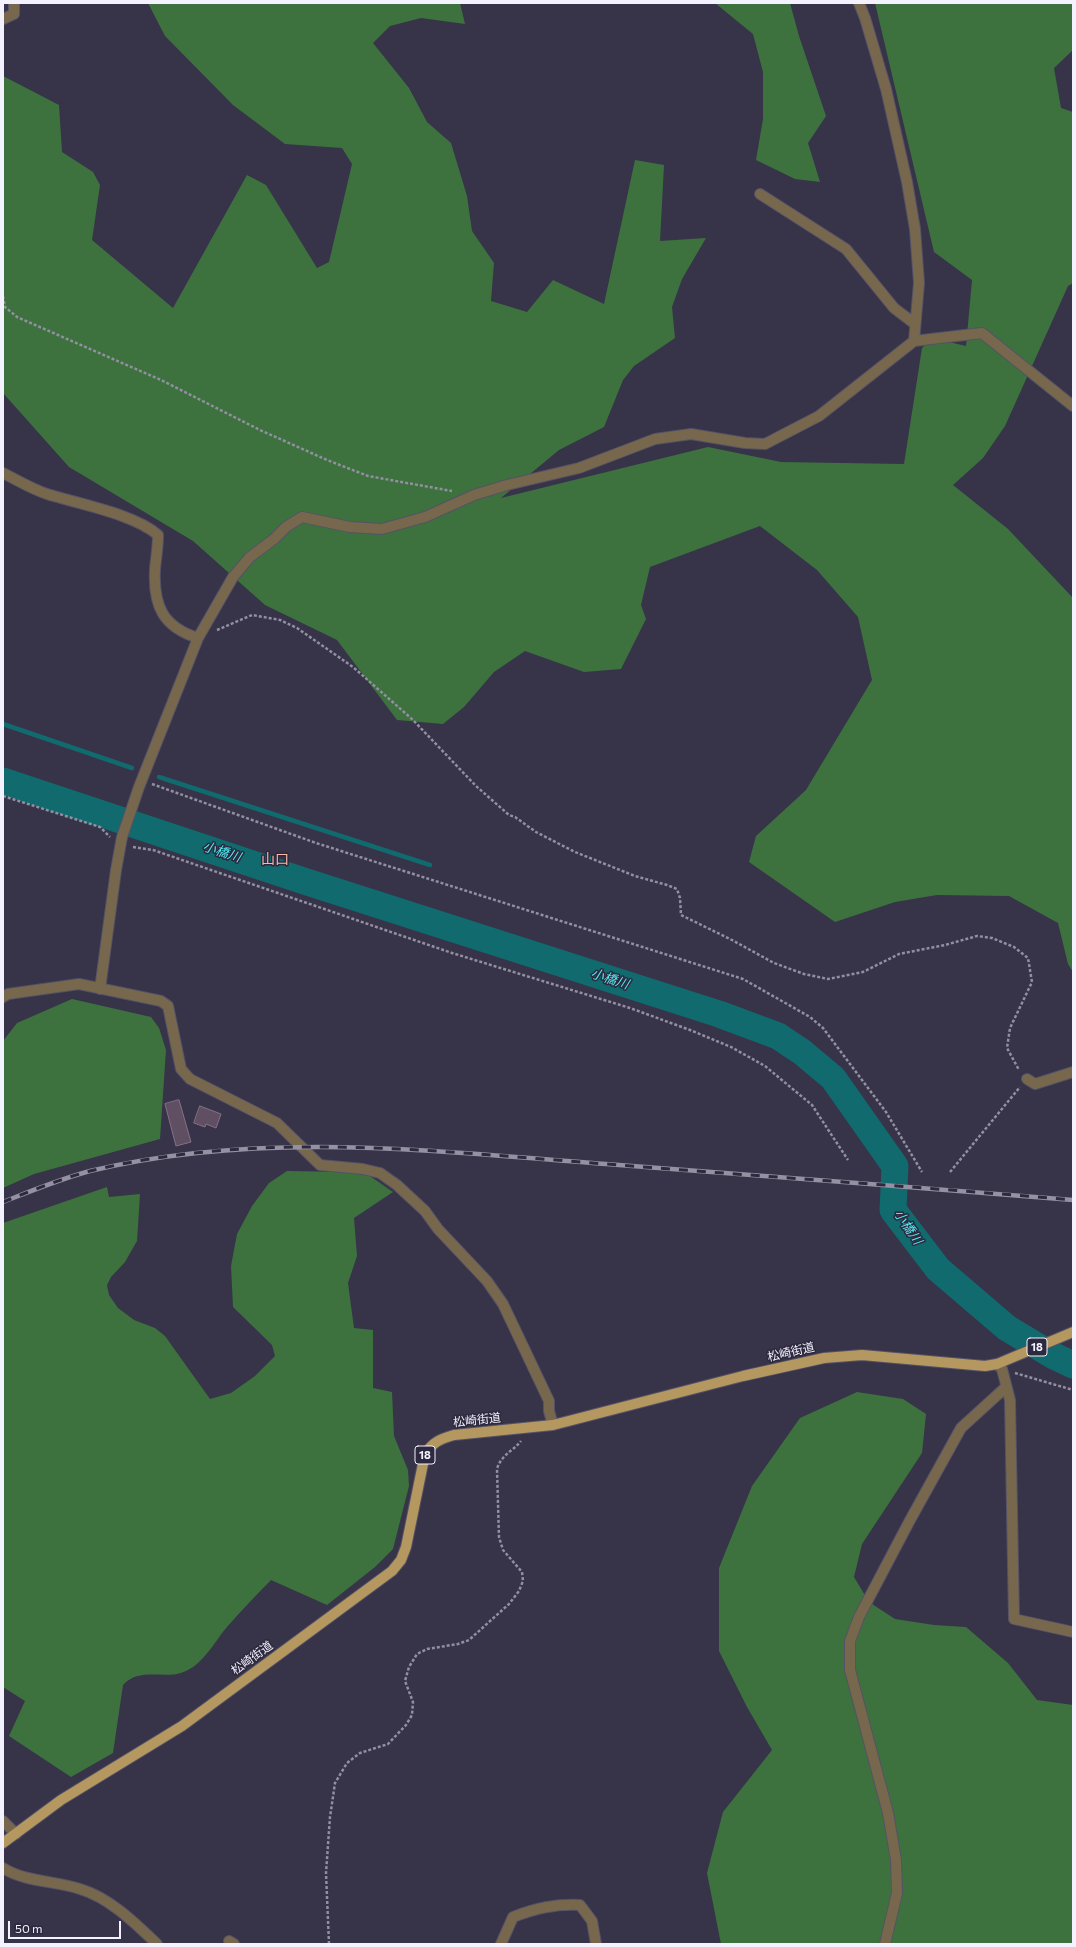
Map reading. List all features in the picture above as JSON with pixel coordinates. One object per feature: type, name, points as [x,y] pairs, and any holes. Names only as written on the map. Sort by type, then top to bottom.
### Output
[{"type":"main road","name":"松崎街道","points":[[3,1843],[61,1800],[182,1726],[392,1571],[401,1560],[406,1547],[421,1466],[425,1454],[430,1446],[439,1439],[454,1435],[553,1425],[617,1410],[743,1376],[830,1357],[862,1355],[985,1366],[1000,1362],[1072,1333]]},
{"type":"street","points":[[3,19],[14,14],[14,3]]},
{"type":"street","points":[[859,3],[865,18],[886,89],[907,182],[915,229],[919,283],[914,341]]},
{"type":"street","points":[[760,194],[846,249],[894,308],[915,324]]},
{"type":"street","points":[[100,989],[116,870],[122,842],[141,784],[198,638],[233,577],[250,557],[274,539],[286,527],[302,517],[350,527],[382,529],[426,517],[474,495],[507,485],[580,468],[655,439],[691,434],[745,443],[764,444],[819,416],[914,341],[982,333],[1073,406]]},
{"type":"street","points":[[3,473],[45,494],[116,515],[148,527],[158,535],[158,550],[155,568],[156,601],[168,622],[184,634],[198,638]]},
{"type":"street","points":[[3,998],[8,994],[79,984],[161,1001],[168,1006],[181,1069],[190,1079],[277,1123],[320,1165],[363,1169],[380,1173],[397,1185],[425,1211],[438,1229],[487,1281],[503,1304],[549,1401],[549,1411],[553,1425]]},
{"type":"street","points":[[1027,1079],[1035,1084],[1073,1072]]},
{"type":"street","points":[[1000,1362],[1010,1400],[1014,1619],[1073,1632]]},
{"type":"street","points":[[885,1944],[897,1894],[896,1860],[888,1813],[850,1670],[850,1641],[859,1617],[908,1522],[961,1428],[1006,1387]]},
{"type":"street","points":[[3,1821],[16,1834]]},
{"type":"street","points":[[3,1868],[20,1874],[79,1888],[96,1895],[111,1904],[157,1944]]},
{"type":"street","points":[[501,1944],[513,1917],[534,1909],[561,1904],[580,1906],[592,1920],[596,1944]]},
{"type":"path","points":[[3,296],[5,307],[17,317],[162,380],[260,430],[327,460],[368,476],[474,495]]},
{"type":"path","points":[[198,638],[252,615],[280,620],[297,628],[353,667],[413,720],[476,786],[509,815],[515,817],[536,832],[575,852],[635,876],[677,889],[680,898],[681,915],[774,963],[804,974],[828,979],[863,972],[899,954],[945,945],[977,936],[992,938],[1014,947],[1028,958],[1032,982],[1010,1028],[1007,1048],[1017,1068],[1027,1079],[950,1172]]},
{"type":"path","points":[[141,784],[316,843],[743,979],[810,1017],[823,1028],[886,1112],[922,1172]]},
{"type":"path","points":[[3,796],[100,827],[112,841],[153,850],[452,953],[636,1010],[731,1047],[765,1066],[812,1105],[848,1160]]},
{"type":"path","points":[[1003,1373],[1012,1373],[1073,1390]]},
{"type":"path","points":[[329,1944],[326,1873],[330,1817],[335,1783],[347,1763],[360,1753],[388,1744],[406,1725],[412,1715],[413,1702],[405,1680],[409,1667],[417,1654],[427,1649],[458,1644],[469,1640],[509,1604],[520,1590],[523,1581],[522,1572],[503,1550],[499,1537],[497,1469],[499,1462],[507,1453],[518,1445],[531,1428]]},
{"type":"green space","points":[[148,3],[460,3],[465,24],[421,18],[390,26],[373,43],[409,88],[427,122],[451,143],[467,196],[472,231],[494,263],[491,301],[527,312],[553,280],[604,304],[635,160],[664,165],[660,241],[706,238],[682,279],[672,307],[675,338],[634,366],[623,380],[604,427],[559,450],[501,498],[708,447],[781,462],[904,464],[922,348],[932,338],[966,346],[972,280],[934,252],[875,3],[1073,3],[1073,50],[1054,68],[1061,108],[1073,112],[1073,283],[1068,286],[1005,426],[983,458],[953,485],[1008,529],[1073,598],[1073,972],[1068,964],[1058,923],[1009,896],[937,895],[895,902],[835,922],[749,862],[756,836],[806,790],[872,680],[858,617],[817,570],[760,526],[650,567],[641,605],[646,619],[621,669],[584,672],[525,651],[494,672],[464,707],[443,724],[397,720],[337,640],[265,605],[193,541],[69,467],[3,393],[3,76],[59,105],[62,152],[93,172],[100,185],[92,240],[173,308],[247,175],[266,185],[317,268],[329,262],[352,164],[342,148],[285,144],[233,105],[165,36]]},
{"type":"green space","points":[[715,3],[790,3],[799,36],[826,116],[808,143],[820,182],[795,179],[756,160],[763,119],[763,72],[753,34]]},
{"type":"green space","points":[[72,999],[151,1017],[159,1028],[166,1050],[160,1139],[34,1174],[3,1188],[3,1041],[17,1023]]},
{"type":"green space","points":[[287,1171],[347,1172],[370,1176],[393,1192],[354,1218],[357,1256],[348,1283],[354,1328],[373,1330],[373,1388],[392,1392],[394,1436],[408,1470],[409,1486],[393,1549],[375,1567],[327,1605],[271,1580],[227,1627],[198,1663],[186,1671],[178,1674],[145,1675],[130,1679],[123,1685],[113,1753],[71,1777],[9,1736],[25,1701],[3,1687],[3,1223],[107,1187],[109,1197],[140,1194],[137,1241],[125,1262],[111,1277],[107,1285],[109,1295],[118,1308],[134,1320],[155,1328],[165,1336],[210,1399],[231,1393],[255,1376],[275,1356],[272,1345],[233,1307],[231,1266],[237,1234],[252,1206],[269,1183]]},
{"type":"green space","points":[[857,1392],[903,1399],[926,1414],[922,1453],[862,1544],[854,1577],[869,1602],[895,1619],[934,1625],[966,1627],[1008,1663],[1037,1700],[1073,1705],[1073,1944],[721,1944],[707,1873],[723,1812],[772,1750],[747,1707],[719,1651],[719,1568],[752,1486],[800,1418]]},
{"type":"building","points":[[179,1100],[191,1142],[176,1146],[165,1104]]},
{"type":"building","points":[[200,1106],[221,1114],[216,1128],[206,1124],[205,1127],[194,1123]]},
{"type":"waterway","points":[[3,724],[132,768]]},
{"type":"waterway","points":[[159,777],[430,865]]},
{"type":"waterway","name":"小橋川","points":[[3,781],[307,882],[719,1014],[778,1036],[802,1052],[833,1078],[895,1166],[893,1210],[938,1269],[1007,1328],[1052,1355],[1073,1365]]},
{"type":"railway","points":[[3,1202],[79,1174],[155,1158],[221,1151],[287,1147],[353,1147],[420,1150],[1073,1200]]},
{"type":"district","name":"山口","points":[[275,859]]}]
